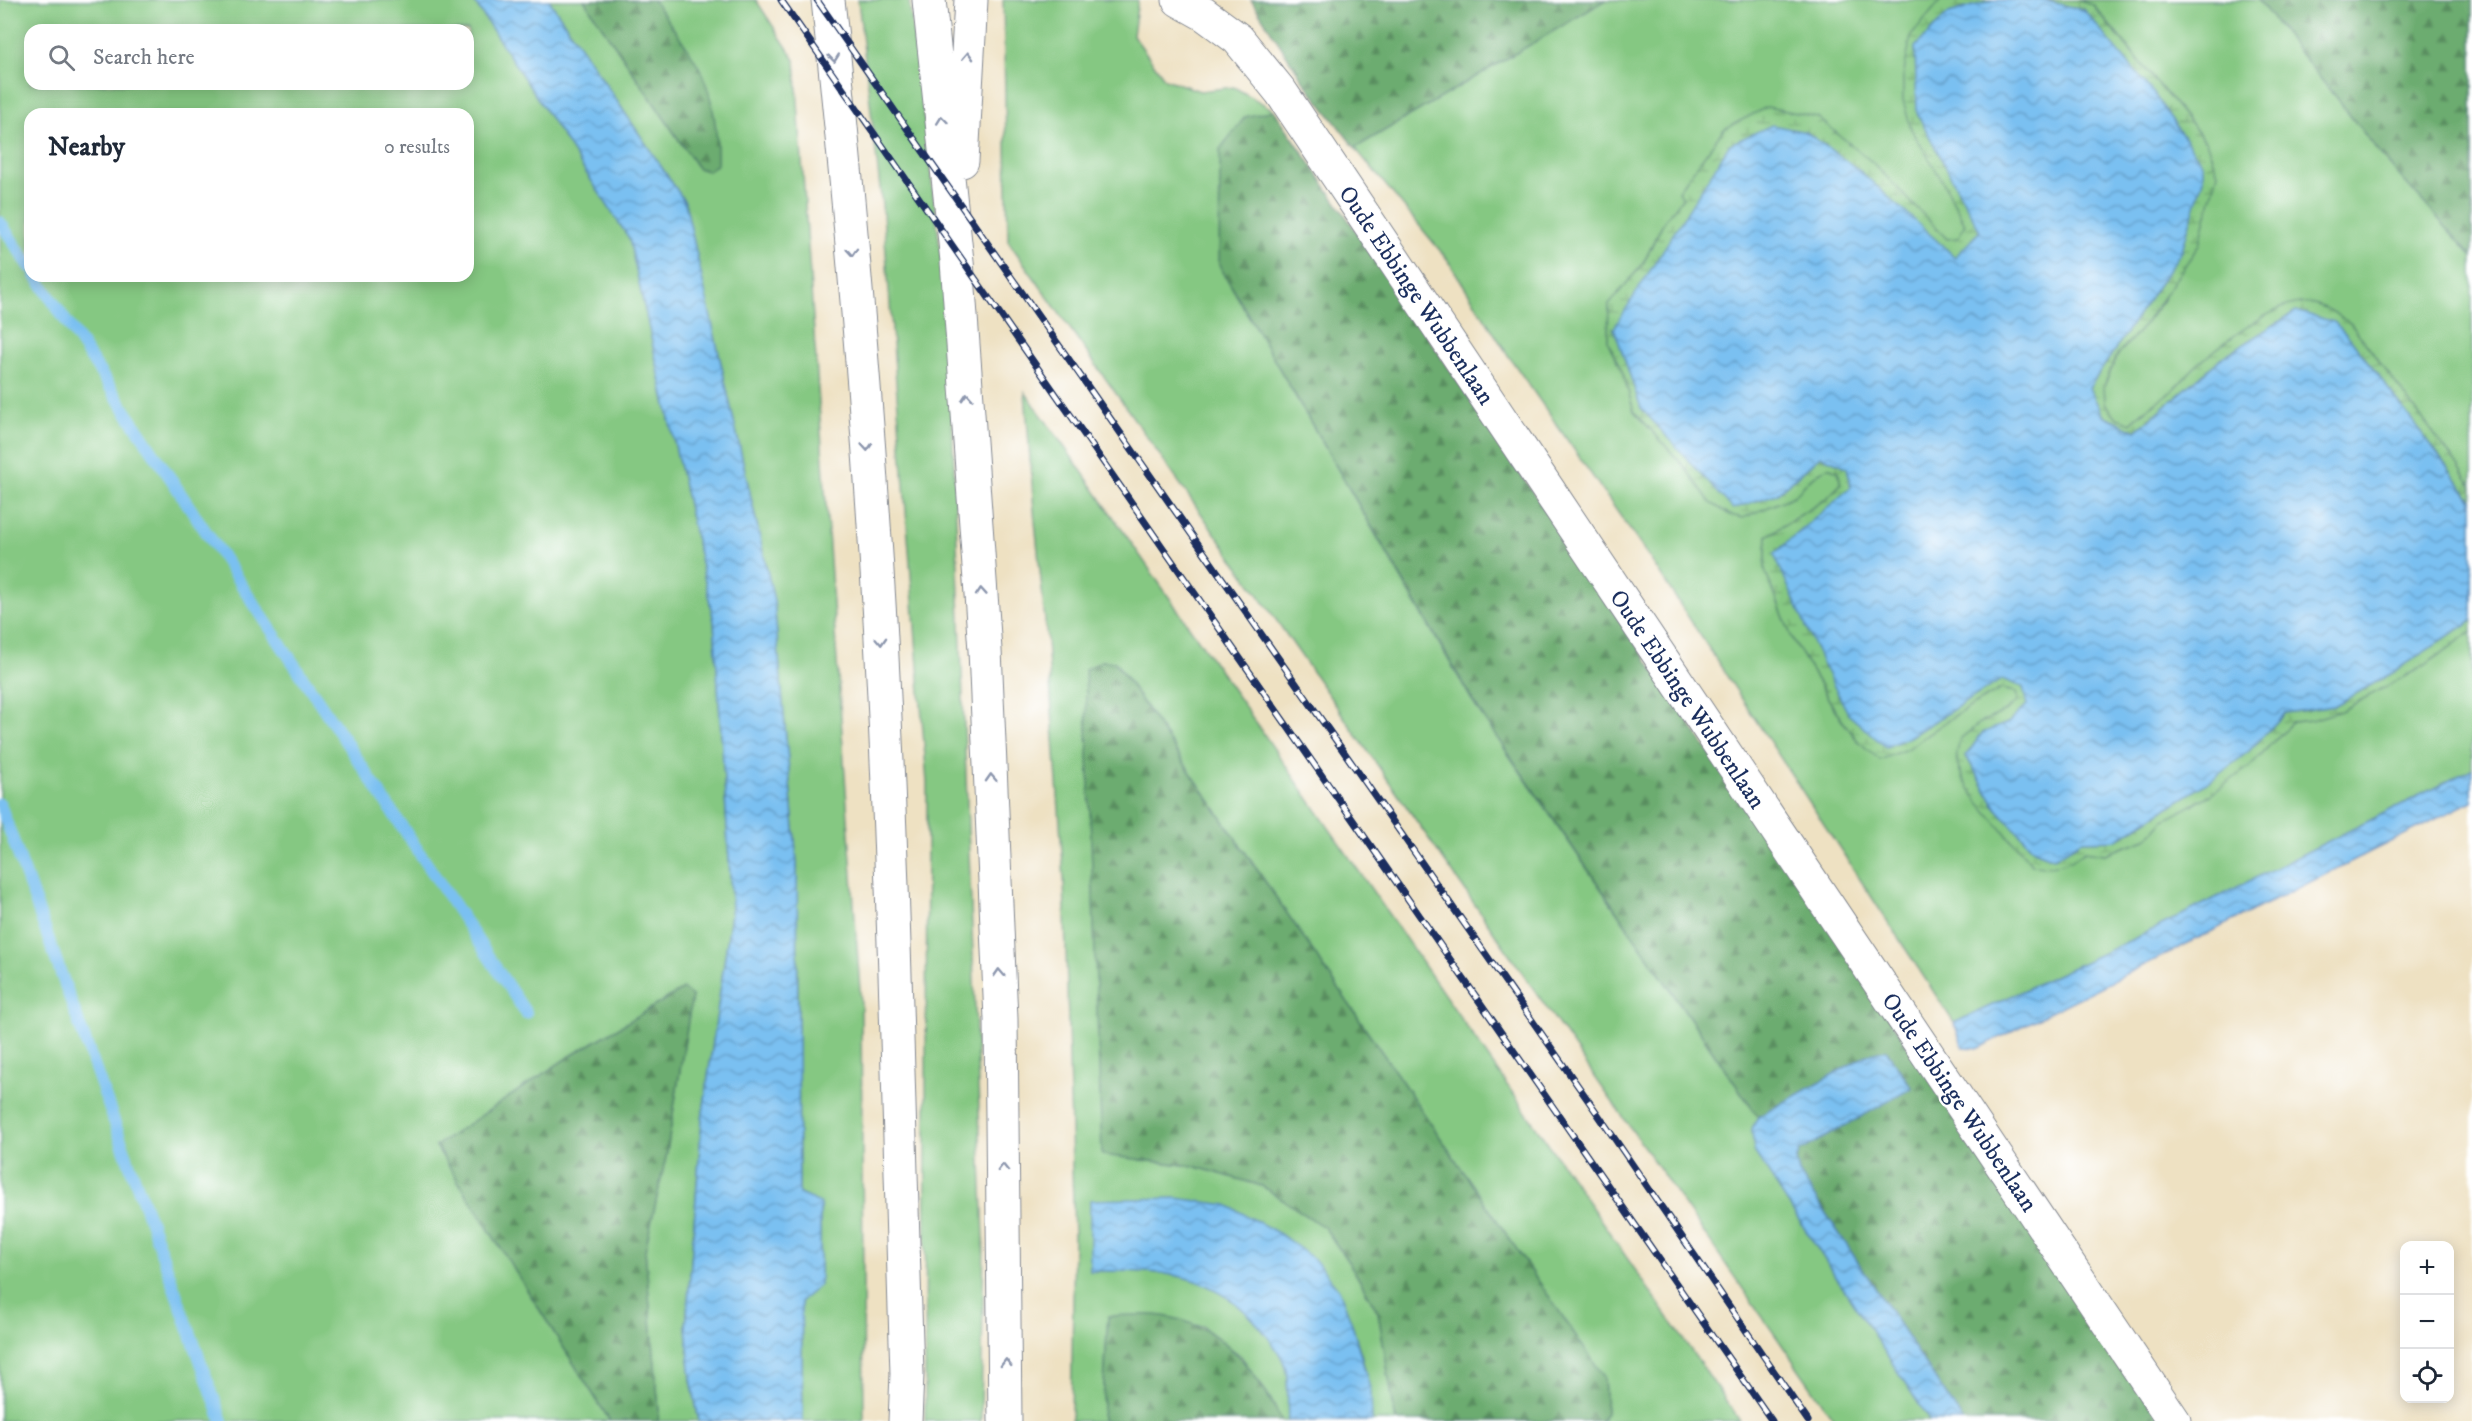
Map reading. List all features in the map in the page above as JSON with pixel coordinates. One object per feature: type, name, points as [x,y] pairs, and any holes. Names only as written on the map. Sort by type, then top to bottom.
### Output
[{"type":"main road","points":[[828,0],[846,175],[880,618],[890,820],[907,1362],[905,1421]]},
{"type":"main road","points":[[929,0],[957,261],[985,650],[1001,1007],[1005,1421]]},
{"type":"main road","points":[[957,261],[971,0]]},
{"type":"main road","name":"Oude Ebbinge Wubbenlaan","points":[[1179,0],[1204,14],[1238,39],[1281,92],[2174,1421]]},
{"type":"green space","points":[[0,0],[473,0],[629,238],[714,621],[732,907],[702,1120],[686,1327],[691,1379],[699,1421],[658,1421],[645,1250],[666,1157],[692,996],[683,989],[564,1060],[436,1146],[610,1421],[0,1421]]},
{"type":"green space","points":[[549,0],[584,0],[698,168],[708,171],[717,164],[701,71],[653,0],[756,0],[795,60],[861,1004],[864,1421],[803,1421],[801,1301],[820,1285],[820,1204],[799,1194],[797,863],[774,601],[685,202]]},
{"type":"green space","points":[[584,0],[653,0],[698,64],[710,95],[716,129],[717,164],[708,171],[698,168]]},
{"type":"green space","points":[[858,0],[909,0],[948,312],[984,1238],[981,1421],[925,1421],[927,783],[883,214]]},
{"type":"green space","points":[[1003,0],[1138,0],[1133,35],[1165,79],[1200,91],[1234,87],[1274,110],[1219,265],[1477,709],[1758,1117],[1752,1129],[1754,1151],[1930,1421],[1835,1421],[1256,591],[1008,241]]},
{"type":"green space","points":[[1251,0],[1606,0],[1355,148],[1302,79]]},
{"type":"green space","points":[[1606,0],[1942,0],[1942,180],[1965,224],[1958,239],[1947,239],[1817,117],[1683,197],[1663,223],[1643,264],[1609,304],[1608,342],[1623,373],[1634,411],[1684,466],[1711,503],[1794,496],[1811,478],[1828,467],[1838,471],[1841,484],[1826,499],[1767,536],[1765,570],[1792,638],[1837,713],[1858,741],[1907,749],[1954,716],[2001,689],[2016,692],[2017,701],[2006,711],[1980,723],[1966,782],[2032,865],[2071,861],[2085,851],[2105,854],[2148,838],[2163,821],[2249,767],[2292,722],[2311,720],[2424,666],[2472,631],[2472,769],[2144,934],[1954,1023],[1651,560],[1508,355],[1447,259],[1355,148]]},
{"type":"green space","points":[[1941,0],[1994,0],[1949,13],[1917,113],[1980,231],[1955,258],[1860,171],[1806,132],[1776,494],[1821,456],[1847,467],[1852,487],[1774,554],[1909,737],[2002,679],[2023,687],[2028,704],[2008,723],[1982,733],[1966,756],[1997,809],[2034,850],[2054,858],[2081,841],[2117,840],[2210,781],[2249,751],[2285,713],[2334,706],[2394,672],[2472,620],[2472,631],[2424,666],[2341,711],[2311,720],[2292,722],[2249,767],[2210,795],[2163,821],[2148,838],[2105,854],[2085,851],[2066,863],[2048,866],[2032,865],[1979,802],[1961,775],[1957,762],[1960,739],[1980,723],[2006,711],[2017,701],[2016,692],[2001,689],[1954,716],[1907,749],[1880,760],[1858,741],[1837,713],[1792,638],[1765,570],[1767,536],[1826,499],[1841,484],[1838,471],[1828,467],[1811,478],[1794,496],[1743,518],[1730,515],[1711,503],[1684,466],[1634,411],[1623,373],[1608,342],[1609,304],[1643,264],[1663,223],[1683,197],[1678,191],[1724,129],[1767,107],[1817,117],[1872,162],[1947,239],[1958,238],[1965,224],[1911,129],[1903,100],[1903,77],[1911,36]]},
{"type":"green space","points":[[2043,0],[2076,0],[2092,5],[2206,142],[2218,173],[2199,245],[2144,325],[2117,355],[2104,386],[2105,403],[2117,418],[2131,423],[2175,389],[2207,357],[2265,316],[2296,304],[2314,304],[2330,310],[2350,323],[2462,471],[2472,486],[2472,500],[2350,338],[2296,311],[2224,356],[2136,431],[2103,415],[2089,388],[2182,250],[2084,10]]},
{"type":"green space","points":[[2076,0],[2258,0],[2387,162],[2472,256],[2472,486],[2350,323],[2266,317],[2229,340],[2195,367],[2172,391],[2143,411],[2131,423],[2117,418],[2105,403],[2104,386],[2118,355],[2163,300],[2206,142],[2093,5]]},
{"type":"green space","points":[[2258,0],[2472,0],[2472,256],[2387,162]]},
{"type":"green space","points":[[1274,110],[2162,1421],[1963,1421],[1799,1173],[1796,1161],[1800,1151],[1912,1087],[1886,1050],[1867,1055],[1758,1117],[1478,709],[1219,265],[1220,149],[1245,117]]},
{"type":"green space","points":[[1025,392],[1740,1421],[1600,1421],[1606,1412],[1604,1377],[1116,663],[1101,661],[1140,1160],[1193,1166],[1262,1186],[1325,1228],[1353,1269],[1378,1312],[1396,1421],[1372,1421],[1365,1371],[1339,1290],[1091,1240],[1090,1271],[1139,1271],[1183,1277],[1203,1283],[1222,1293],[1241,1308],[1268,1337],[1285,1365],[1288,1421],[1282,1421],[1269,1396],[1241,1356],[1202,1326],[1108,1316],[1102,1421],[1071,1421],[1074,1238],[1064,880],[1047,641]]},
{"type":"green space","points":[[1101,661],[1115,662],[1604,1377],[1606,1413],[1600,1421],[1396,1421],[1378,1312],[1353,1269],[1325,1228],[1262,1186],[1193,1166],[1102,1155],[1085,670]]},
{"type":"green space","points":[[683,989],[692,996],[666,1157],[645,1250],[658,1421],[610,1421],[436,1146],[564,1060]]},
{"type":"green space","points":[[1108,1316],[1163,1316],[1185,1321],[1204,1329],[1235,1353],[1249,1368],[1282,1421],[1102,1421]]},
{"type":"water","points":[[473,0],[549,0],[685,202],[774,601],[797,863],[799,1194],[820,1203],[820,1285],[801,1301],[803,1421],[699,1421],[691,1379],[686,1327],[702,1120],[732,907],[714,621],[629,238]]},
{"type":"water","points":[[1994,0],[2043,0],[2084,10],[2154,94],[2203,165],[2203,179],[2182,250],[2089,388],[2103,415],[2136,431],[2224,356],[2296,311],[2334,322],[2350,338],[2472,500],[2472,620],[2394,672],[2334,706],[2285,713],[2249,751],[2210,781],[2116,840],[2081,841],[2054,858],[2034,850],[1997,809],[1966,756],[1982,733],[2008,723],[2027,705],[2023,687],[2002,679],[1909,737],[1886,747],[1849,715],[1821,661],[1774,554],[1851,487],[1847,467],[1821,456],[1776,494],[1733,509],[1641,408],[1614,328],[1730,144],[1772,125],[1806,132],[1860,171],[1955,257],[1980,231],[1917,113],[1915,47],[1949,13]]},
{"type":"water","points":[[2472,769],[2472,801],[1979,1048],[1963,1047],[1954,1023],[2144,934]]},
{"type":"water","points":[[1886,1050],[1912,1088],[1800,1151],[1796,1161],[1799,1173],[1963,1421],[1930,1421],[1754,1151],[1752,1129],[1758,1117],[1867,1055]]},
{"type":"water","points":[[1176,1198],[1227,1205],[1280,1234],[1315,1260],[1339,1290],[1352,1324],[1371,1392],[1372,1421],[1288,1421],[1287,1376],[1282,1359],[1260,1327],[1242,1308],[1223,1294],[1183,1277],[1162,1273],[1090,1271],[1090,1200]]},
{"type":"waterway","points":[[0,222],[24,258]]},
{"type":"waterway","points":[[40,282],[526,1013]]},
{"type":"waterway","points":[[0,804],[222,1421]]},
{"type":"railway","points":[[781,0],[1772,1421]]},
{"type":"railway","points":[[817,0],[1597,1113],[1808,1421]]}]
